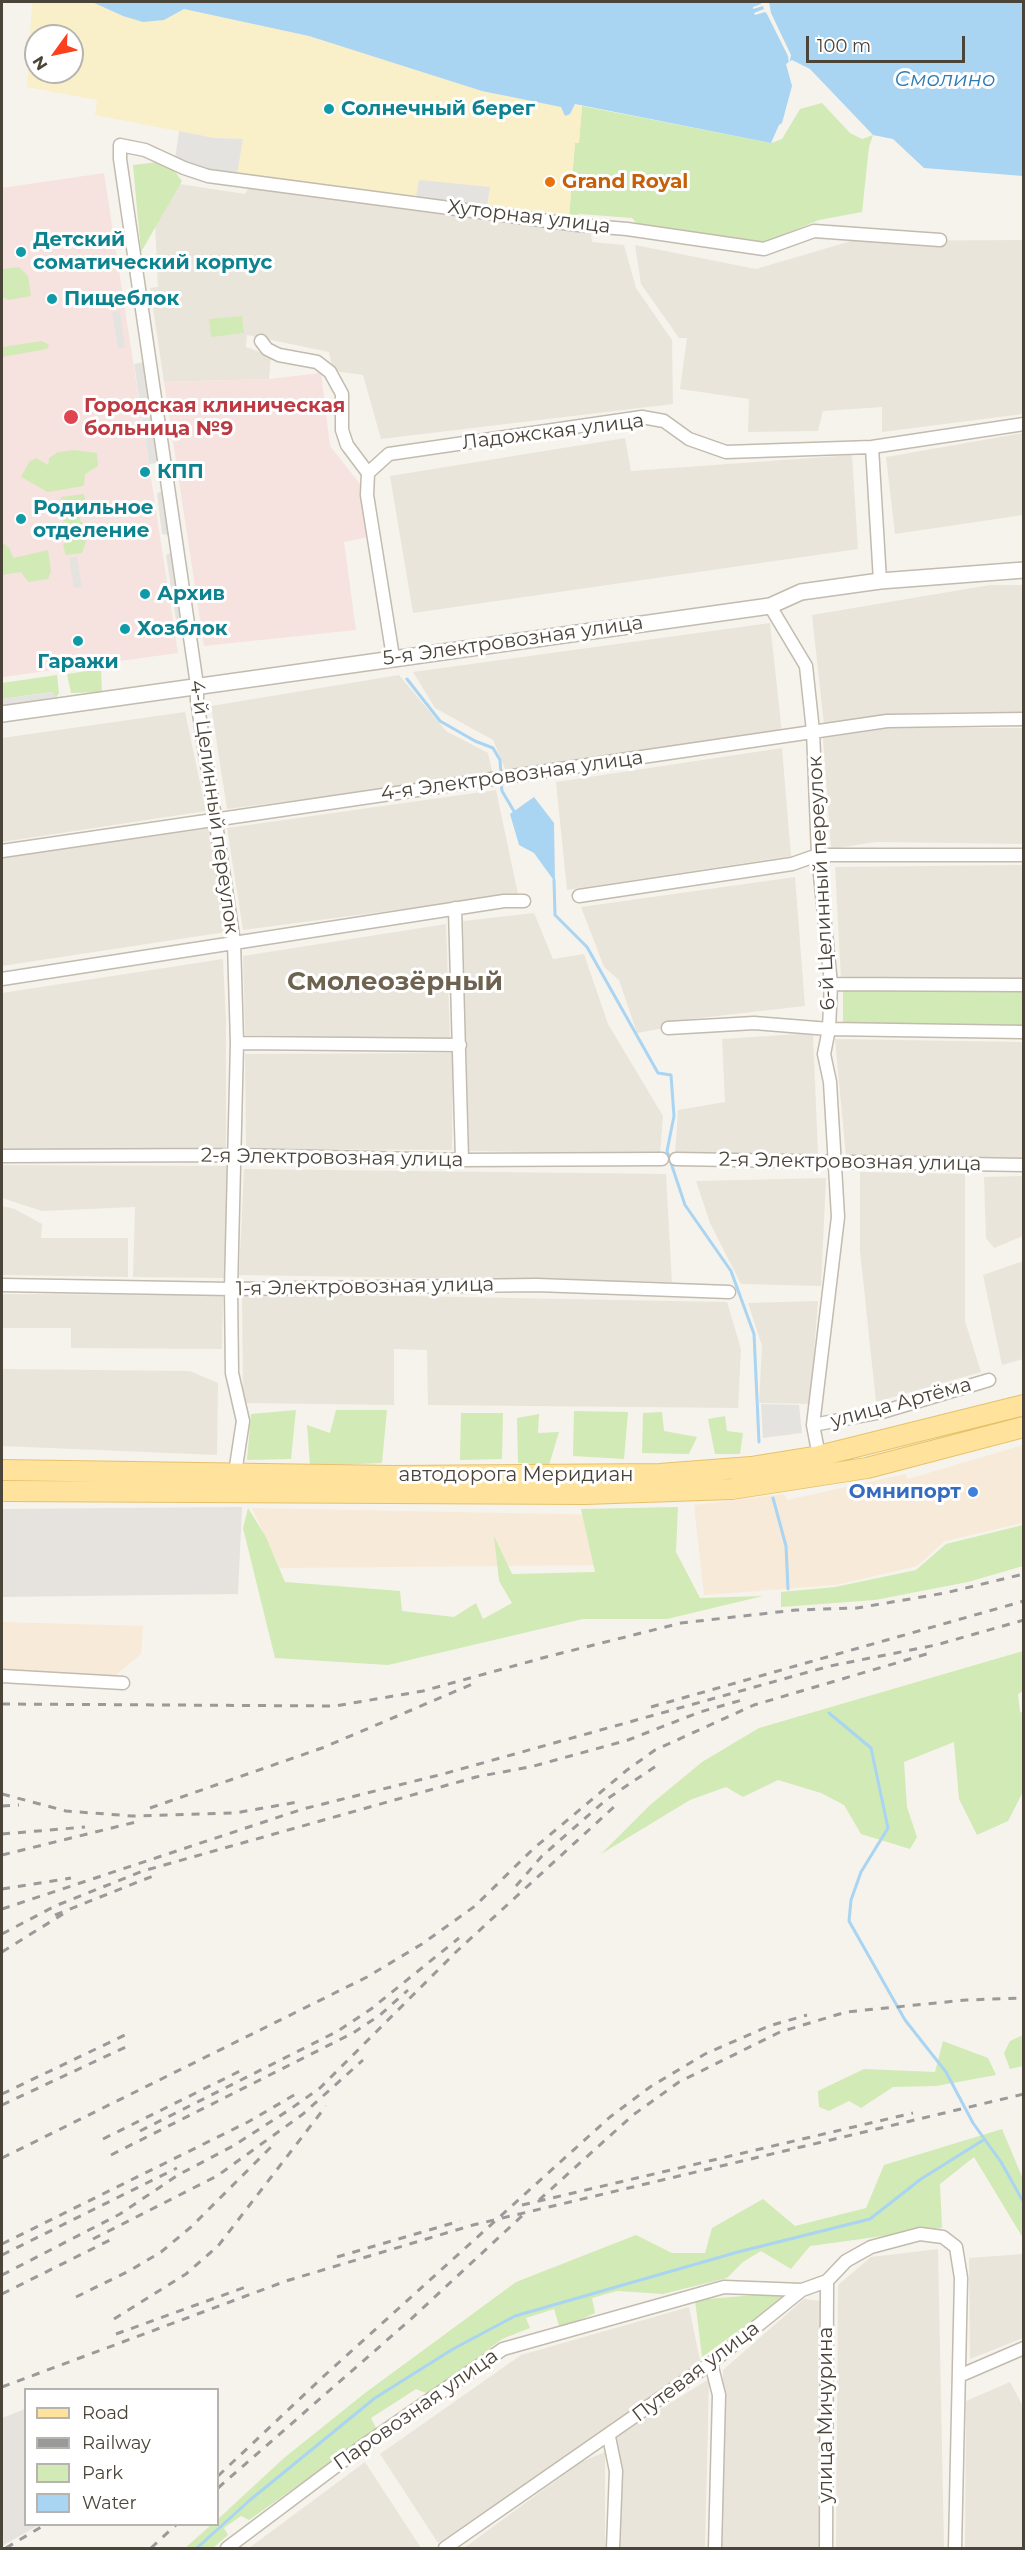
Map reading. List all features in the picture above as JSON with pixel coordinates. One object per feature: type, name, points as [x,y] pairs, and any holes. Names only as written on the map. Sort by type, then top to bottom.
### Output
[{"type":"main road","name":"автодорога Меридиан","points":[[2,1470],[394,1476],[660,1474],[752,1467],[819,1456],[983,1417],[1023,1405]]},
{"type":"main road","name":"автодорога Меридиан","points":[[2,1491],[585,1494],[732,1489],[867,1468],[1023,1427]]},
{"type":"main road","points":[[819,1456],[823,1476]]},
{"type":"street","name":"Хуторная улица","points":[[120,145],[145,150],[208,176],[578,225],[627,229],[764,249],[814,231],[940,240]]},
{"type":"street","name":"4-й Целинный переулок","points":[[120,145],[120,159],[197,685],[197,700],[234,942],[237,1043],[233,1155],[232,1373],[243,1421],[235,1473]]},
{"type":"street","points":[[261,341],[267,349],[279,355],[317,362],[330,372],[342,394],[342,430],[347,445],[368,473],[367,495],[393,657]]},
{"type":"street","name":"Ладожская улица","points":[[368,473],[388,454],[642,417],[664,422],[689,439],[726,452],[872,447],[1023,424]]},
{"type":"street","points":[[872,447],[880,581]]},
{"type":"street","name":"5-я Электровозная улица","points":[[2,714],[393,657],[770,606],[801,592],[880,581],[1023,570]]},
{"type":"street","name":"6-й Целинный переулок","points":[[770,606],[806,666],[813,731],[818,855],[831,984],[829,1029],[824,1054],[830,1082],[838,1217],[813,1425],[819,1456]]},
{"type":"street","name":"4-я Электровозная улица","points":[[2,851],[886,721],[1023,719]]},
{"type":"street","points":[[579,896],[792,864],[818,855],[1023,855]]},
{"type":"street","points":[[2,979],[455,908],[504,901],[524,901]]},
{"type":"street","points":[[455,908],[462,1160]]},
{"type":"street","points":[[831,984],[1023,985]]},
{"type":"street","points":[[668,1028],[754,1023],[829,1029],[1023,1032]]},
{"type":"street","points":[[237,1043],[460,1045]]},
{"type":"street","name":"2-я Электровозная улица","points":[[2,1156],[233,1155],[462,1160],[662,1159]]},
{"type":"street","name":"2-я Электровозная улица","points":[[676,1159],[1023,1164]]},
{"type":"street","name":"1-я Электровозная улица","points":[[2,1285],[231,1289],[537,1285],[729,1292]]},
{"type":"street","name":"улица Артёма","points":[[813,1425],[882,1413],[989,1380]]},
{"type":"street","points":[[2,1676],[123,1683]]},
{"type":"street","name":"Путевая улица","points":[[446,2548],[609,2437],[711,2363],[802,2290],[827,2281],[846,2261],[871,2247],[920,2234],[943,2237],[956,2247],[961,2278],[958,2376]]},
{"type":"street","name":"улица Мичурина","points":[[826,2548],[827,2281]]},
{"type":"street","name":"Паровозная улица","points":[[227,2548],[363,2446],[503,2349],[724,2287],[802,2290]]},
{"type":"street","points":[[955,2548],[958,2376],[1023,2348]]},
{"type":"street","points":[[711,2363],[718,2396],[715,2548]]},
{"type":"street","points":[[609,2437],[616,2471],[613,2548]]},
{"type":"shaded area","points":[[179,131],[214,138],[243,139],[237,174],[197,168],[175,159]]},
{"type":"shaded area","name":"Городская клиническая больница №9","points":[[104,173],[178,653],[3,677],[2,188]]},
{"type":"shaded area","points":[[153,180],[245,194],[250,186],[506,220],[506,223],[591,234],[592,242],[624,245],[636,288],[672,340],[673,404],[381,439],[363,375],[333,371],[329,352],[247,335],[246,347],[271,356],[269,379],[164,382],[150,288],[158,287]]},
{"type":"shaded area","points":[[419,180],[490,187],[487,208],[416,197]]},
{"type":"shaded area","points":[[1023,240],[1023,414],[882,432],[882,407],[823,411],[818,431],[748,432],[749,399],[680,389],[687,338],[679,338],[641,284],[635,245],[756,269],[851,241]]},
{"type":"shaded area","points":[[120,311],[125,347],[118,349],[112,312]]},
{"type":"shaded area","points":[[144,362],[159,463],[149,464],[134,364]]},
{"type":"shaded area","points":[[321,373],[330,446],[360,484],[368,537],[344,542],[356,630],[204,646],[164,382],[269,379]]},
{"type":"shaded area","points":[[1023,433],[1023,515],[895,534],[886,457]]},
{"type":"shaded area","points":[[625,438],[631,471],[852,455],[858,549],[413,613],[390,476]]},
{"type":"shaded area","points":[[162,490],[169,535],[162,534],[157,494]]},
{"type":"shaded area","points":[[172,552],[183,628],[177,626],[166,555]]},
{"type":"shaded area","points":[[77,557],[82,587],[74,588],[69,558]]},
{"type":"shaded area","points":[[990,585],[1023,585],[1023,712],[914,713],[824,725],[812,615]]},
{"type":"shaded area","points":[[770,623],[782,733],[506,771],[493,740],[435,708],[413,672]]},
{"type":"shaded area","points":[[399,675],[446,731],[488,753],[493,775],[227,809],[211,706]]},
{"type":"shaded area","points":[[53,692],[56,698],[2,706],[2,699]]},
{"type":"shaded area","points":[[185,712],[206,811],[2,842],[2,738]]},
{"type":"shaded area","points":[[888,728],[1023,728],[1023,844],[876,842],[831,849],[823,738]]},
{"type":"shaded area","points":[[782,748],[791,856],[567,890],[556,782]]},
{"type":"shaded area","points":[[496,790],[518,894],[243,930],[227,828]]},
{"type":"shaded area","points":[[210,828],[226,932],[2,966],[2,858]]},
{"type":"shaded area","points":[[1023,865],[1023,979],[841,979],[835,867]]},
{"type":"shaded area","points":[[795,877],[805,1006],[665,1022],[665,1028],[637,1033],[619,980],[604,967],[581,907]]},
{"type":"shaded area","points":[[534,913],[553,959],[584,954],[608,1024],[663,1116],[660,1154],[469,1151],[463,921]]},
{"type":"shaded area","points":[[446,924],[450,1039],[245,1035],[243,956]]},
{"type":"shaded area","points":[[223,959],[226,1020],[226,1150],[2,1149],[2,993]]},
{"type":"shaded area","points":[[813,1033],[818,1155],[675,1155],[678,1110],[725,1102],[722,1039]]},
{"type":"shaded area","points":[[835,1039],[1023,1042],[1023,1158],[846,1157]]},
{"type":"shaded area","points":[[453,1053],[452,1150],[246,1149],[245,1054]]},
{"type":"shaded area","points":[[2,1165],[227,1166],[226,1278],[133,1277],[135,1207],[42,1211],[2,1198]]},
{"type":"shaded area","points":[[244,1169],[666,1174],[672,1282],[239,1275]]},
{"type":"shaded area","points":[[860,1172],[965,1174],[965,1321],[981,1372],[876,1402],[860,1251]]},
{"type":"shaded area","points":[[1023,1176],[1023,1236],[994,1248],[986,1238],[984,1177]]},
{"type":"shaded area","points":[[826,1178],[821,1286],[741,1284],[710,1223],[696,1181]]},
{"type":"shaded area","points":[[2,1206],[15,1209],[42,1224],[41,1238],[128,1238],[128,1277],[2,1275]]},
{"type":"shaded area","points":[[1023,1261],[1023,1359],[1002,1365],[983,1275]]},
{"type":"shaded area","points":[[242,1293],[727,1302],[741,1349],[738,1408],[428,1405],[427,1350],[394,1349],[394,1405],[243,1403]]},
{"type":"shaded area","points":[[2,1294],[223,1295],[222,1349],[71,1348],[71,1328],[2,1328]]},
{"type":"shaded area","points":[[818,1301],[810,1404],[759,1403],[762,1346],[748,1303]]},
{"type":"shaded area","points":[[2,1369],[190,1371],[218,1383],[217,1455],[2,1446]]},
{"type":"shaded area","points":[[761,1404],[799,1405],[802,1433],[763,1438]]},
{"type":"shaded area","points":[[1023,1445],[1023,1523],[945,1541],[917,1566],[836,1585],[704,1595],[694,1505],[784,1494],[787,1500],[905,1474],[908,1479]]},
{"type":"shaded area","points":[[242,1507],[238,1594],[2,1597],[2,1509]]},
{"type":"shaded area","points":[[252,1508],[608,1515],[610,1565],[280,1568]]},
{"type":"shaded area","points":[[2,1622],[143,1626],[141,1654],[116,1675],[2,1672]]},
{"type":"shaded area","points":[[938,2249],[944,2548],[836,2548],[838,2285],[871,2257]]},
{"type":"shaded area","points":[[1023,2254],[1023,2338],[970,2359],[969,2258]]},
{"type":"shaded area","points":[[804,2299],[821,2301],[820,2548],[719,2548],[723,2370]]},
{"type":"shaded area","points":[[689,2307],[701,2365],[438,2543],[380,2454],[521,2355]]},
{"type":"shaded area","points":[[709,2379],[705,2548],[618,2548],[614,2438]]},
{"type":"shaded area","points":[[1010,2382],[1023,2406],[1023,2548],[965,2548],[966,2401]]},
{"type":"shaded area","points":[[24,2409],[24,2526],[37,2526],[2,2546],[2,2418]]},
{"type":"shaded area","points":[[605,2452],[605,2548],[464,2548],[581,2462]]},
{"type":"shaded area","points":[[365,2462],[421,2548],[249,2548]]},
{"type":"green space","points":[[822,103],[850,133],[862,139],[873,135],[869,147],[862,212],[819,220],[766,242],[641,228],[632,218],[580,214],[569,217],[575,142],[579,142],[582,106],[771,143],[782,139],[800,109]]},
{"type":"green space","points":[[167,161],[182,181],[141,252],[133,165]]},
{"type":"green space","points":[[19,267],[28,276],[31,296],[9,300],[2,297],[2,269]]},
{"type":"green space","points":[[242,316],[244,333],[211,337],[209,319]]},
{"type":"green space","points":[[42,341],[49,345],[47,349],[2,357],[2,347]]},
{"type":"green space","points":[[74,450],[97,453],[98,466],[85,474],[84,486],[48,492],[21,477],[29,462],[36,458],[48,465],[49,458],[58,452]]},
{"type":"green space","points":[[84,494],[87,511],[79,515],[81,522],[91,527],[82,553],[66,555],[63,546],[68,535],[73,536],[77,533],[72,525],[63,521],[61,497]]},
{"type":"green space","points":[[2,542],[10,549],[13,558],[48,550],[51,571],[48,579],[28,582],[21,572],[2,575]]},
{"type":"green space","points":[[101,669],[102,692],[71,693],[67,674]]},
{"type":"green space","points":[[57,675],[59,693],[56,698],[52,692],[2,699],[2,683]]},
{"type":"green space","points":[[843,989],[1023,991],[1023,1027],[843,1025]]},
{"type":"green space","points":[[296,1410],[291,1459],[247,1460],[251,1414]]},
{"type":"green space","points":[[336,1410],[387,1410],[382,1463],[310,1466],[307,1425],[330,1433]]},
{"type":"green space","points":[[574,1411],[628,1412],[624,1459],[573,1456]]},
{"type":"green space","points":[[662,1412],[664,1431],[697,1437],[689,1454],[642,1453],[643,1413]]},
{"type":"green space","points":[[461,1413],[503,1413],[502,1459],[460,1460]]},
{"type":"green space","points":[[539,1414],[538,1433],[559,1432],[549,1465],[518,1463],[517,1418]]},
{"type":"green space","points":[[725,1416],[727,1431],[743,1433],[740,1454],[715,1454],[708,1419]]},
{"type":"green space","points":[[678,1507],[676,1552],[700,1598],[763,1596],[667,1619],[583,1619],[388,1665],[275,1658],[243,1528],[248,1508],[266,1537],[285,1582],[400,1591],[402,1611],[454,1617],[476,1603],[483,1619],[512,1603],[499,1581],[494,1536],[512,1574],[595,1572],[581,1509]]},
{"type":"green space","points":[[1023,1525],[1023,1566],[968,1582],[875,1600],[781,1607],[781,1592],[835,1587],[916,1570],[946,1544]]},
{"type":"green space","points":[[1023,1651],[1023,1691],[1018,1694],[1020,1712],[1023,1713],[1023,1792],[1008,1821],[977,1835],[959,1799],[954,1742],[904,1762],[907,1807],[917,1837],[910,1849],[861,1834],[844,1805],[821,1793],[778,1780],[743,1797],[726,1787],[690,1800],[601,1854],[650,1805],[702,1762],[759,1728]]},
{"type":"green space","points":[[1023,2035],[1023,2066],[1010,2069],[1004,2053],[1010,2041]]},
{"type":"green space","points":[[943,2041],[988,2058],[996,2075],[936,2086],[893,2087],[861,2108],[849,2101],[829,2111],[819,2107],[818,2091],[864,2069],[935,2072]]},
{"type":"green space","points":[[1002,2129],[1023,2179],[1023,2238],[974,2157],[940,2184],[942,2228],[810,2246],[791,2269],[761,2251],[743,2262],[727,2278],[663,2294],[617,2291],[592,2298],[595,2313],[560,2329],[554,2309],[526,2318],[530,2328],[502,2339],[429,2394],[416,2389],[371,2418],[377,2430],[249,2520],[241,2516],[224,2528],[228,2535],[213,2548],[185,2548],[210,2526],[219,2526],[219,2518],[284,2458],[365,2393],[516,2282],[636,2235],[672,2253],[705,2253],[712,2228],[763,2199],[795,2226],[866,2208],[884,2165]]},
{"type":"green space","points":[[793,2292],[702,2357],[695,2300]]},
{"type":"sand","name":"Солнечный берег","points":[[32,2],[92,2],[123,16],[164,20],[184,9],[309,36],[482,91],[562,107],[570,114],[575,104],[582,106],[579,143],[575,143],[569,217],[487,208],[490,187],[419,181],[416,197],[237,174],[242,139],[214,138],[95,115],[97,100],[27,87],[27,84],[84,84],[84,24],[31,24]]},
{"type":"water","name":"Смолино","points":[[92,2],[1023,2],[1023,176],[924,168],[893,139],[873,135],[810,69],[792,60],[786,64],[792,86],[782,123],[771,143],[575,104],[570,114],[565,116],[561,107],[482,91],[309,36],[184,9],[164,20],[143,22]]},
{"type":"water","points":[[534,797],[554,823],[555,882],[534,853],[519,845],[510,814]]},
{"type":"pier","points":[[761,2],[769,2],[771,13],[791,55],[789,65],[788,56],[767,14],[765,12],[755,15],[754,13],[764,9],[763,6],[753,9]]},
{"type":"waterway","points":[[407,679],[440,721],[475,741],[493,748],[500,760],[501,775]]},
{"type":"waterway","points":[[501,782],[502,791],[515,813]]},
{"type":"waterway","points":[[554,880],[555,915],[587,947],[658,1073],[671,1075],[674,1116],[667,1151],[685,1205],[731,1271],[754,1334],[759,1442]]},
{"type":"waterway","points":[[773,1498],[786,1546],[788,1589]]},
{"type":"waterway","points":[[829,1713],[871,1748],[888,1828],[861,1872],[851,1900],[849,1921],[905,2020],[946,2072],[973,2123],[1001,2162],[1024,2203]]},
{"type":"waterway","points":[[197,2548],[250,2500],[375,2398],[453,2349],[515,2316],[738,2252],[870,2219],[921,2179],[985,2139]]},
{"type":"railway","points":[[2,1704],[335,1706],[423,1691],[681,1623],[796,1610],[857,1608],[945,1593],[1024,1574]]},
{"type":"railway","points":[[651,1707],[1024,1601]]},
{"type":"railway","points":[[2,1909],[303,1809],[443,1774],[830,1666],[936,1645],[1024,1620]]},
{"type":"railway","points":[[2,2158],[367,1977],[422,1944],[475,1906],[533,1849],[627,1770],[655,1750],[754,1705],[930,1653]]},
{"type":"railway","points":[[150,1808],[322,1748],[475,1683]]},
{"type":"railway","points":[[2,1934],[55,1906],[143,1871],[476,1777],[534,1766],[628,1740],[700,1712],[742,1700]]},
{"type":"railway","points":[[516,1886],[542,1856],[607,1799],[659,1764]]},
{"type":"railway","points":[[2,1794],[66,1811],[132,1816],[235,1813],[298,1802]]},
{"type":"railway","points":[[2,1806],[19,1805]]},
{"type":"railway","points":[[2,2275],[120,2214],[178,2175],[233,2146],[320,2088],[457,1951],[616,1805]]},
{"type":"railway","points":[[2,1855],[140,1821]]},
{"type":"railway","points":[[2,1834],[85,1827]]},
{"type":"railway","points":[[55,1915],[153,1876]]},
{"type":"railway","points":[[2,1889],[71,1878]]},
{"type":"railway","points":[[2,1952],[63,1914]]},
{"type":"railway","points":[[140,2131],[338,2031],[371,2009],[459,1938]]},
{"type":"railway","points":[[111,2155],[353,2033],[380,2015],[408,1990]]},
{"type":"railway","points":[[539,2200],[633,2115],[679,2082],[780,2032],[846,2012],[966,2000],[1024,1998]]},
{"type":"railway","points":[[219,2475],[325,2375],[610,2117],[650,2087],[705,2054],[769,2026],[807,2015]]},
{"type":"railway","points":[[2,2094],[125,2035]]},
{"type":"railway","points":[[2,2105],[130,2045]]},
{"type":"railway","points":[[93,2239],[217,2176],[303,2114],[363,2060]]},
{"type":"railway","points":[[103,2139],[240,2071]]},
{"type":"railway","points":[[2,2244],[248,2122],[301,2091]]},
{"type":"railway","points":[[2,2387],[286,2281],[473,2225],[1024,2094]]},
{"type":"railway","points":[[114,2319],[186,2274],[218,2246],[326,2106]]},
{"type":"railway","points":[[522,2205],[913,2113]]},
{"type":"railway","points":[[76,2297],[129,2271],[161,2252],[191,2227],[273,2145]]},
{"type":"railway","points":[[2,2255],[177,2168]]},
{"type":"railway","points":[[219,2487],[410,2320],[524,2214]]},
{"type":"railway","points":[[337,2257],[460,2221]]},
{"type":"railway","points":[[2,2294],[112,2239]]},
{"type":"railway","points":[[116,2334],[251,2285]]},
{"type":"railway","points":[[6,2548],[43,2526]]},
{"type":"railway","points":[[151,2548],[175,2526]]},
{"type":"place","name":"Солнечный берег","points":[[329,109]]},
{"type":"place","name":"Grand Royal","points":[[550,182]]},
{"type":"place","name":"Детский соматический корпус","points":[[21,252]]},
{"type":"place","name":"Пищеблок","points":[[52,299]]},
{"type":"place","name":"Городская клиническая больница №9","points":[[71,417]]},
{"type":"place","name":"КПП","points":[[145,472]]},
{"type":"place","name":"Родильное отделение","points":[[21,519]]},
{"type":"place","name":"Архив","points":[[145,594]]},
{"type":"place","name":"Хозблок","points":[[125,629]]},
{"type":"place","name":"Гаражи","points":[[78,641]]},
{"type":"place","name":"Омнипорт","points":[[973,1492]]},
{"type":"district","name":"Смолеозёрный","points":[[395,982]]}]
